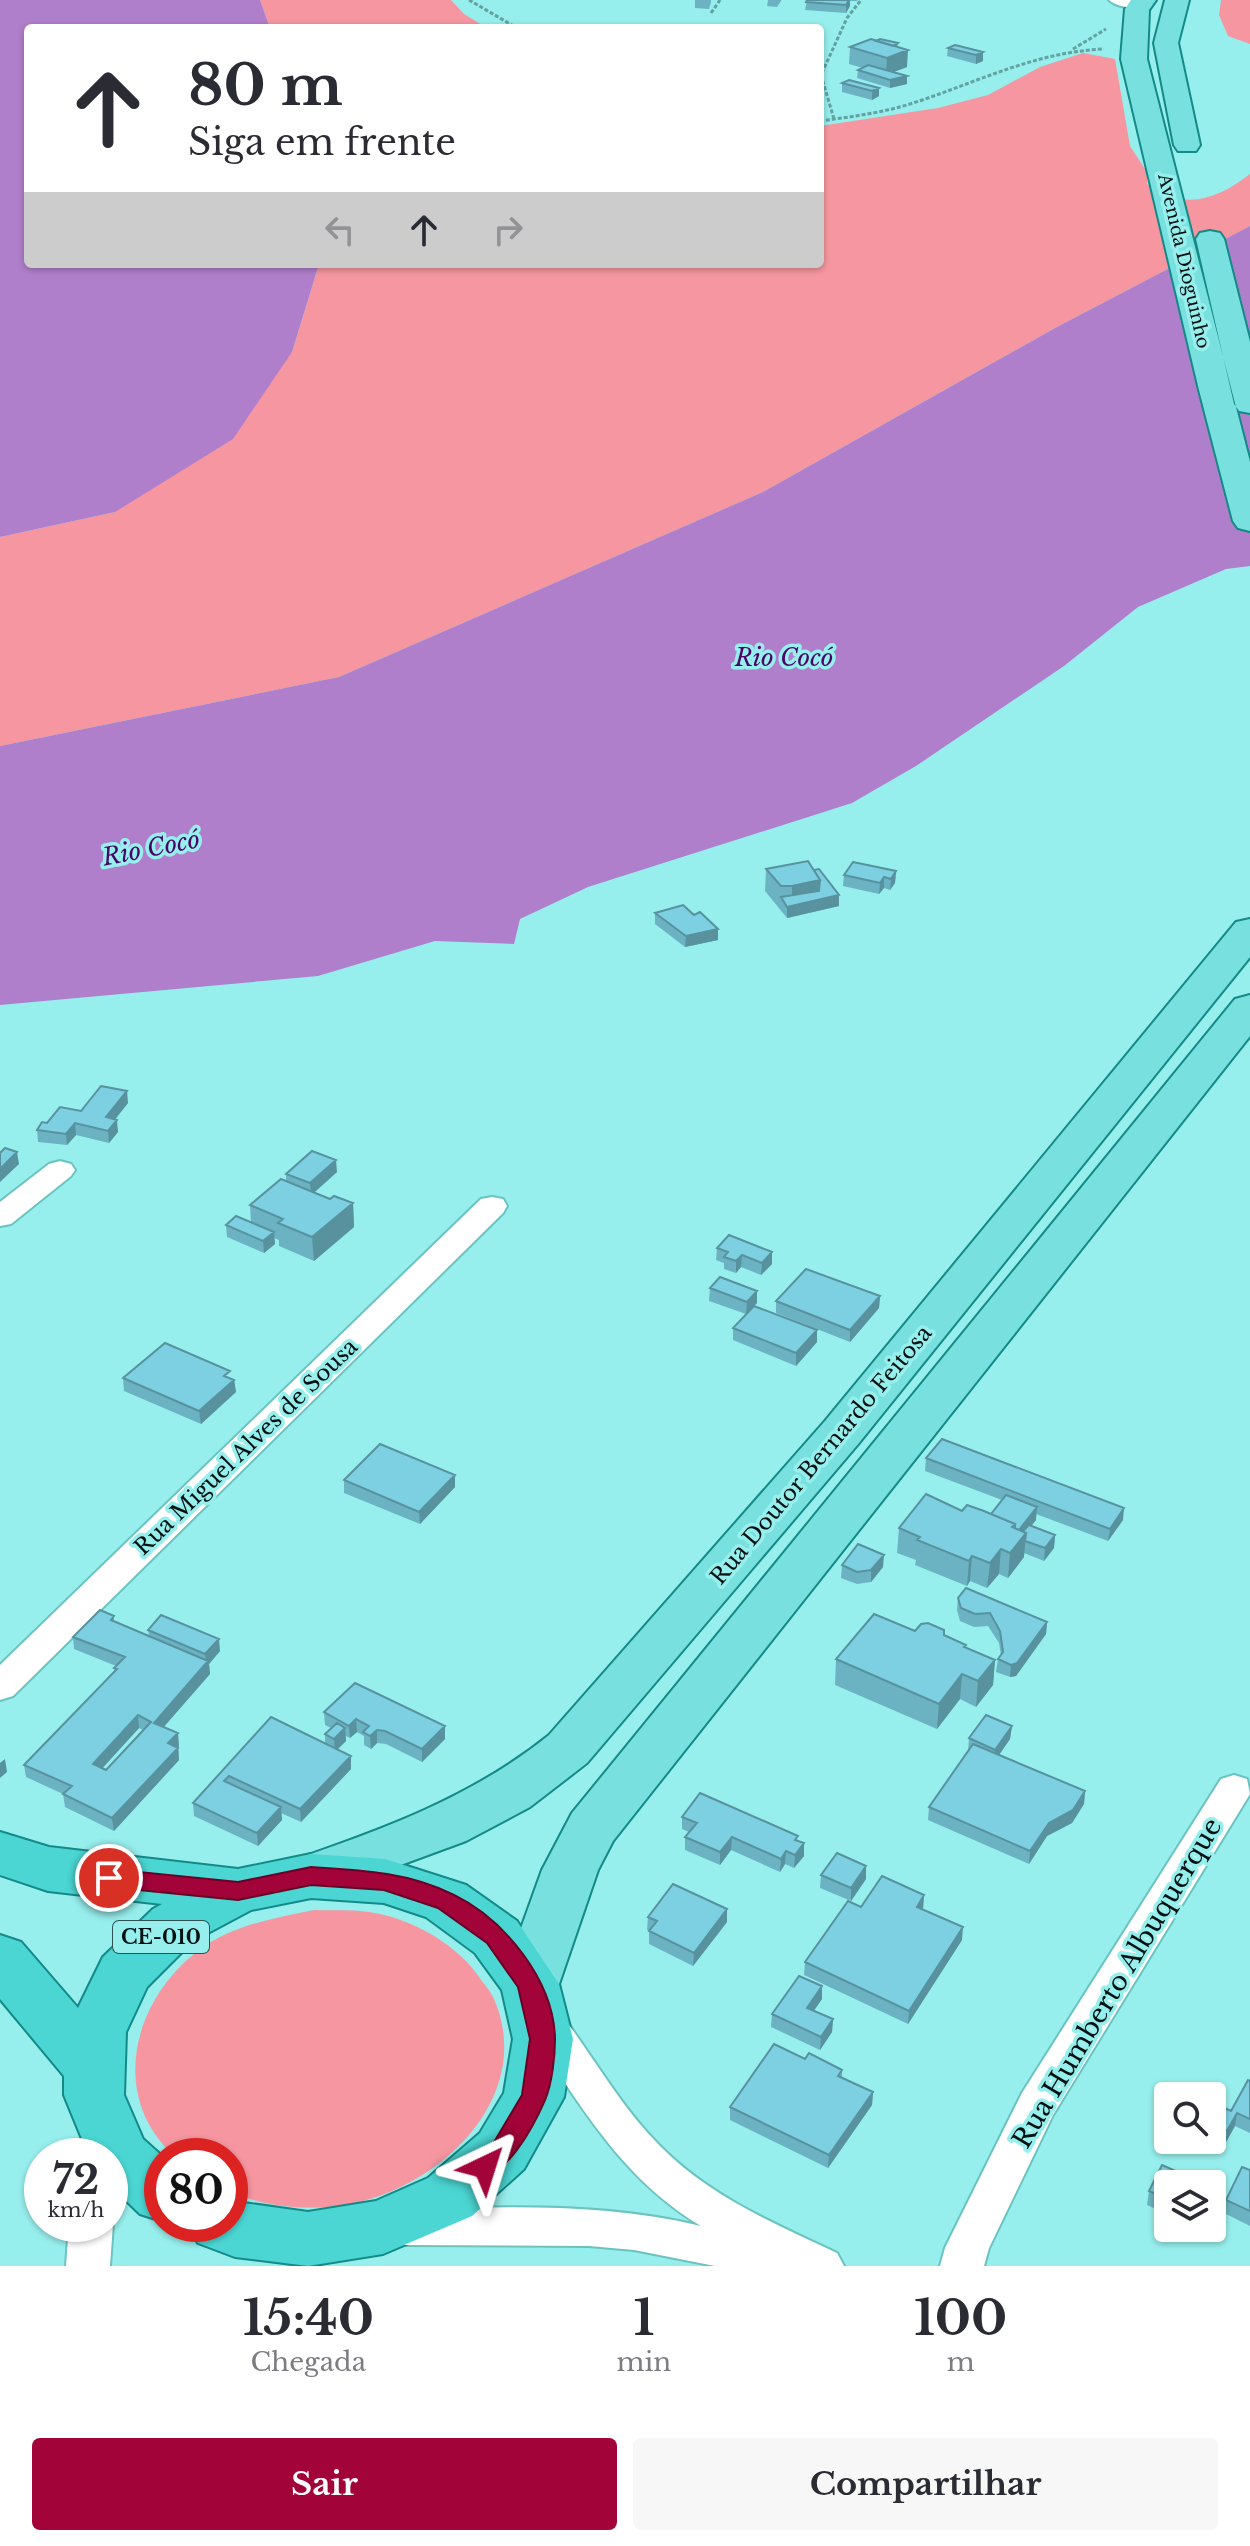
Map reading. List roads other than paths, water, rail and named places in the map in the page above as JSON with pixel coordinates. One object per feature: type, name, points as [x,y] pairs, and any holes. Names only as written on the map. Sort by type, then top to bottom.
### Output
[{"type":"highway","name":"CE-010","points":[[0,1853],[48,1869],[238,1891]]},
{"type":"highway","name":"CE-010","points":[[94,2083],[96,2032],[124,1973],[173,1925],[238,1891],[311,1876],[385,1881],[446,1901],[496,1937],[533,1996],[543,2039],[534,2097],[502,2151],[450,2197],[348,2242],[248,2232]]},
{"type":"highway","name":"CE-010","points":[[0,1958],[94,2083],[119,2155],[144,2178]]},
{"type":"main road","name":"Avenida Dioguinho","points":[[1177,0],[1166,43],[1177,167],[1214,390],[1250,521]]},
{"type":"main road","name":"Avenida Dioguinho","points":[[1134,1],[1137,9],[1134,59],[1177,167]]},
{"type":"main road","name":"Avenida Dioguinho","points":[[1203,212],[1250,404]]},
{"type":"main road","name":"Rua Doutor Bernardo Feitosa","points":[[311,1876],[399,1846],[474,1813],[541,1772],[578,1739],[842,1432],[1250,931]]},
{"type":"main road","points":[[533,1996],[570,1870],[592,1828],[1250,1008]]},
{"type":"street","points":[[0,1217],[60,1170]]},
{"type":"street","name":"Rua Miguel Alves de Sousa","points":[[0,1687],[492,1206]]},
{"type":"street","name":"Rua Humberto Albuquerque","points":[[962,2266],[1037,2105],[1234,1789]]},
{"type":"street","points":[[533,1996],[618,2128],[646,2160],[715,2214],[822,2266]]},
{"type":"street","points":[[92,2138],[94,2083]]},
{"type":"street","points":[[348,2242],[583,2225],[686,2240],[769,2266]]},
{"type":"street","points":[[88,2266],[90,2242]]},
{"type":"water","points":[[0,0],[260,0],[269,24],[24,24],[24,268],[318,268],[292,352],[233,439],[115,512],[0,537]]},
{"type":"water","name":"Rio Cocó","points":[[1250,226],[1250,566],[1226,569],[1138,607],[1064,666],[916,766],[852,803],[588,887],[520,919],[514,944],[435,941],[318,976],[0,1005],[0,746],[339,677],[763,492],[1055,328]]}]
